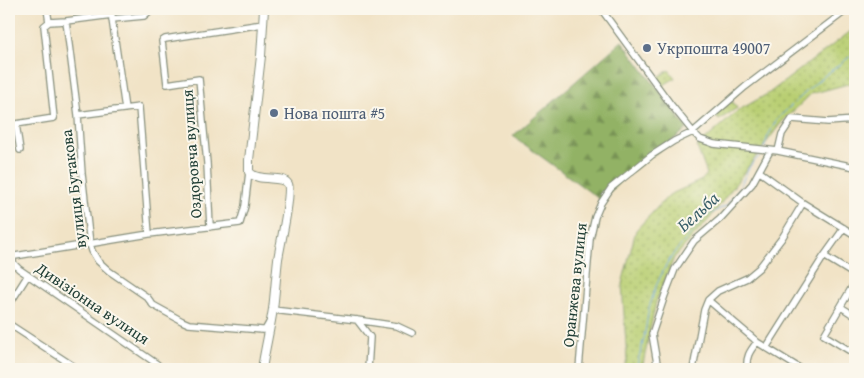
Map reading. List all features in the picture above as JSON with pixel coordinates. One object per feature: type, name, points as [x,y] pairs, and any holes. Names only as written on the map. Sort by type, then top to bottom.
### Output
[{"type":"street","points":[[47,9],[49,22]]},
{"type":"street","points":[[20,150],[16,124],[54,118],[44,26],[49,22],[112,14],[144,16],[152,9]]},
{"type":"street","points":[[10,257],[148,234],[240,223],[245,206],[250,172],[249,160],[261,56],[264,9]]},
{"type":"street","points":[[601,9],[700,139],[714,144],[778,151],[855,168]]},
{"type":"street","name":"Оранжева вулиця","points":[[579,369],[590,239],[595,217],[601,203],[611,188],[652,155],[693,132],[746,87],[848,9]]},
{"type":"street","points":[[112,14],[125,109]]},
{"type":"street","name":"вулиця Бутакова","points":[[66,21],[78,115],[90,244],[98,260],[108,272],[147,297],[153,305],[189,324],[262,330],[266,328],[270,321]]},
{"type":"street","name":"Оздоровча вулиця","points":[[210,227],[207,163],[199,79],[167,84],[162,41],[164,39],[263,24]]},
{"type":"street","points":[[78,115],[139,107],[148,234]]},
{"type":"street","points":[[778,151],[782,134],[792,119],[828,122],[855,120]]},
{"type":"street","points":[[658,369],[652,334],[675,269],[694,241],[720,219],[752,184],[760,172],[769,151]]},
{"type":"street","points":[[250,172],[256,177],[285,180],[289,188],[278,260],[273,310],[262,369]]},
{"type":"street","points":[[760,172],[803,203],[855,235]]},
{"type":"street","points":[[693,369],[704,310],[708,300],[718,291],[747,278],[760,268],[782,238],[803,203]]},
{"type":"street","points":[[766,348],[824,256],[844,228]]},
{"type":"street","points":[[824,256],[855,275]]},
{"type":"street","name":"Дивізіонна вулиця","points":[[10,257],[19,269],[162,369]]},
{"type":"street","points":[[9,305],[28,275]]},
{"type":"street","points":[[855,282],[824,335],[855,354]]},
{"type":"street","points":[[708,300],[756,342],[801,369]]},
{"type":"street","points":[[840,307],[855,316]]},
{"type":"street","points":[[273,310],[398,326],[412,333]]},
{"type":"street","points":[[357,320],[370,337],[368,369]]},
{"type":"street","points":[[9,324],[78,369]]},
{"type":"street","points":[[746,369],[748,353],[756,342]]},
{"type":"green space","points":[[855,28],[855,82],[811,94],[781,123],[710,218],[674,258],[656,302],[642,369],[623,369],[627,360],[622,284],[636,230],[669,195],[702,180],[707,174],[697,147],[739,110],[769,93]]},
{"type":"green space","points":[[622,41],[687,129],[622,179],[602,201],[513,136]]},
{"type":"green space","points":[[669,70],[675,78],[662,86],[657,78]]},
{"type":"green space","points":[[732,101],[737,108],[719,120],[714,114]]},
{"type":"waterway","name":"Бельба","points":[[764,148],[777,119],[820,79],[855,53]]},
{"type":"waterway","name":"Бельба","points":[[636,369],[649,308],[664,269],[674,253],[708,215],[726,206],[738,190],[750,166],[763,152]]},
{"type":"place","name":"Укрпошта 49007","points":[[647,48]]},
{"type":"place","name":"Нова пошта #5","points":[[274,113]]}]
